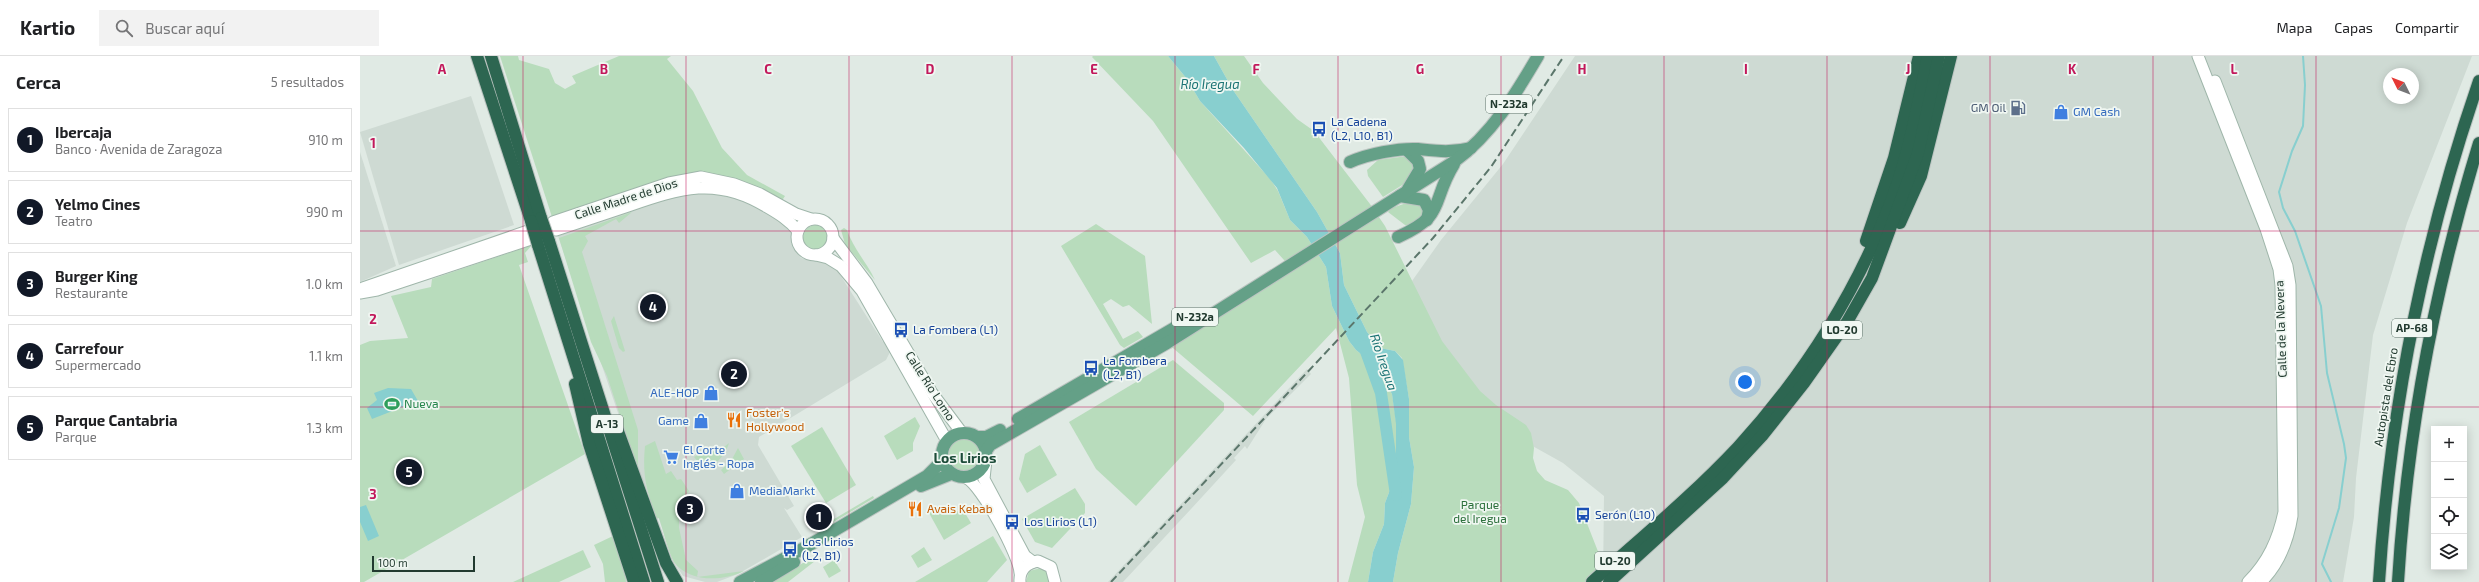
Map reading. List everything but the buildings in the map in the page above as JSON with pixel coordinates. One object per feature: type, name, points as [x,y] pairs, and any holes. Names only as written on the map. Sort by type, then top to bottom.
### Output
[{"type":"highway","name":"A-13","points":[[478,56],[541,231],[557,266],[658,582]]},
{"type":"highway","name":"A-13","points":[[490,56],[541,231],[569,341],[644,582]]},
{"type":"highway","points":[[1840,310],[1880,203],[1894,158],[1919,56]]},
{"type":"highway","name":"LO-20","points":[[1609,582],[1644,543],[1738,447],[1792,380],[1827,332],[1840,310],[1874,241],[1894,193],[1928,56]]},
{"type":"highway","name":"LO-20","points":[[1592,582],[1644,543],[1723,478],[1762,436],[1827,351],[1872,278],[1918,153],[1939,56]]},
{"type":"highway","points":[[1872,278],[1921,176],[1951,56]]},
{"type":"highway","name":"Autopista del Ebro","points":[[2379,582],[2389,470],[2410,337],[2442,198],[2479,81]]},
{"type":"highway","name":"AP-68","points":[[2398,582],[2409,462],[2425,361],[2446,260],[2479,143]]},
{"type":"highway","points":[[557,266],[574,305],[666,563],[677,582]]},
{"type":"highway","points":[[569,341],[571,367],[590,444],[634,582]]},
{"type":"main road","name":"N-232a","points":[[966,478],[979,472],[990,445],[1167,342],[1455,161],[1473,147],[1503,112],[1538,56]]},
{"type":"main road","name":"Calle de la Nevera","points":[[2198,56],[2266,229],[2279,270],[2281,285],[2284,512],[2275,544],[2268,559],[2248,582]]},
{"type":"main road","name":"Calle de la Nevera","points":[[2206,56],[2287,266],[2290,286],[2292,516],[2282,550],[2271,570],[2261,582]]},
{"type":"main road","points":[[1350,162],[1372,156],[1407,150],[1447,152],[1473,147]]},
{"type":"main road","points":[[1407,150],[1416,159],[1420,169],[1402,195],[1424,200],[1428,207],[1427,220]]},
{"type":"main road","points":[[1398,237],[1416,229],[1435,212],[1443,183],[1455,161]]},
{"type":"main road","name":"Calle Madre de Dios","points":[[360,293],[377,290],[669,183],[701,178],[734,184],[760,194],[796,214],[811,219]]},
{"type":"main road","name":"Calle Madre de Dios","points":[[360,290],[376,282],[671,191],[703,188],[733,191],[757,201],[789,220],[798,231]]},
{"type":"main road","points":[[811,219],[822,220],[827,224],[831,229],[833,238],[829,248],[816,255],[810,255],[803,251],[798,242],[798,231],[803,223],[811,219]]},
{"type":"main road","name":"Calle Río Lomo","points":[[833,238],[838,247],[867,284],[947,441]]},
{"type":"main road","name":"Calle Río Lomo","points":[[816,255],[834,261],[848,271],[886,322]]},
{"type":"main road","name":"N-232a","points":[[962,433],[986,438],[1246,287],[1278,271]]},
{"type":"main road","name":"Calle Río Lomo","points":[[893,336],[932,393],[962,433]]},
{"type":"main road","points":[[951,474],[942,462],[943,447],[947,441],[962,433]]},
{"type":"main road","points":[[978,437],[986,456],[984,479],[1025,556],[1033,562]]},
{"type":"main road","points":[[740,582],[806,547],[927,476],[942,462]]},
{"type":"main road","points":[[761,582],[929,481],[951,474],[966,478],[978,487],[1016,555],[1020,578]]},
{"type":"main road","points":[[1020,578],[1025,566],[1033,562],[1043,562],[1051,568],[1056,582]]},
{"type":"shaded area","points":[[1575,56],[2472,56],[2407,223],[2373,335],[2356,478],[2354,517],[2343,582],[1603,582],[1604,496],[1563,463],[1502,429],[1430,326],[1412,281],[1441,240],[1503,164]]},
{"type":"shaded area","points":[[471,96],[514,225],[399,265],[360,132]]},
{"type":"shaded area","points":[[360,152],[396,266],[360,282]]},
{"type":"shaded area","points":[[693,193],[720,193],[749,203],[774,215],[793,232],[791,243],[801,258],[831,264],[837,270],[883,342],[888,340],[892,348],[886,360],[759,437],[758,445],[794,506],[787,510],[784,508],[802,537],[738,574],[717,582],[705,582],[683,576],[673,561],[655,507],[637,469],[558,236],[627,209],[666,197]]},
{"type":"shaded area","points":[[1307,369],[1311,374],[1266,419],[1247,449],[1245,446],[1234,458],[1236,460],[1123,582],[1108,582]]},
{"type":"green space","points":[[500,56],[518,56],[519,60],[549,69],[555,83],[565,89],[576,83],[572,76],[619,56],[671,56],[667,59],[693,91],[722,148],[747,175],[785,196],[781,202],[697,175],[552,217]]},
{"type":"green space","points":[[1168,56],[1187,79],[1200,101],[1271,180],[1278,191],[1290,220],[1307,237],[1326,267],[1332,306],[1349,341],[1356,350],[1376,366],[1392,394],[1397,427],[1396,474],[1385,503],[1384,524],[1373,552],[1368,582],[1348,582],[1365,517],[1357,485],[1349,378],[1336,328],[1253,416],[1167,343],[1293,270],[1275,250],[1251,263],[1153,121],[1092,57]]},
{"type":"green space","name":"Parque del Iregua","points":[[1214,56],[1244,56],[1263,83],[1297,119],[1314,131],[1370,204],[1385,226],[1442,341],[1480,391],[1496,405],[1526,425],[1531,433],[1534,448],[1533,458],[1537,471],[1545,480],[1568,490],[1579,503],[1610,582],[1393,582],[1398,553],[1411,504],[1414,467],[1409,437],[1409,399],[1402,358],[1395,351],[1380,348],[1367,332],[1344,285],[1340,253],[1317,212],[1233,90]]},
{"type":"green space","points":[[1407,157],[1415,166],[1407,182],[1383,197],[1368,176],[1367,170],[1378,160]]},
{"type":"green space","points":[[1415,200],[1424,208],[1421,218],[1410,225],[1405,225],[1388,212],[1392,208]]},
{"type":"green space","points":[[632,212],[619,223],[616,219],[585,236],[588,241],[582,252],[638,430],[638,470],[607,376],[591,342],[559,238]]},
{"type":"green space","points":[[1096,224],[1145,256],[1152,324],[1129,305],[1123,307],[1111,299],[1103,304],[1123,339],[1138,331],[1143,337],[1124,348],[1120,345],[1061,246]]},
{"type":"green space","points":[[816,225],[826,228],[829,238],[826,248],[816,251],[806,248],[803,238],[806,228]]},
{"type":"green space","points":[[844,228],[847,230],[875,280],[845,244],[841,230]]},
{"type":"green space","points":[[532,245],[525,253],[528,262],[519,265],[585,454],[364,582],[360,582],[360,345],[370,341],[408,338],[391,296],[431,287],[432,279]]},
{"type":"green space","points":[[614,316],[625,351],[623,352],[619,348],[611,321]]},
{"type":"green space","points":[[1173,360],[1224,403],[1224,410],[1136,506],[1096,469],[1069,422]]},
{"type":"green space","points":[[915,417],[920,426],[913,443],[913,451],[897,460],[884,436]]},
{"type":"green space","points":[[822,427],[856,485],[826,503],[791,446]]},
{"type":"green space","points":[[969,438],[978,443],[982,449],[982,463],[978,469],[969,474],[961,474],[952,469],[948,463],[947,452],[952,443],[958,439]]},
{"type":"green space","points":[[655,441],[666,474],[671,471],[677,480],[681,479],[689,491],[679,504],[679,528],[686,560],[698,571],[697,577],[680,569],[674,562],[667,546],[659,518],[656,519],[646,483],[644,466],[645,446]]},
{"type":"green space","points":[[729,443],[723,456],[716,463],[707,467],[703,467],[694,457],[703,453],[719,450]]},
{"type":"green space","points":[[1040,445],[1057,475],[1027,493],[1019,479],[1025,454]]},
{"type":"green space","points":[[738,448],[744,459],[724,474],[721,470],[731,461]]},
{"type":"green space","points":[[1075,488],[1085,504],[1085,513],[1052,548],[1035,542],[1022,519]]},
{"type":"green space","points":[[873,496],[874,498],[820,530],[819,528]]},
{"type":"green space","points":[[940,507],[965,513],[971,523],[944,540],[929,513]]},
{"type":"green space","points":[[613,536],[625,568],[626,582],[605,582],[603,564],[594,545]]},
{"type":"green space","points":[[993,536],[1007,560],[987,582],[915,582]]},
{"type":"green space","points":[[924,547],[932,560],[918,568],[911,556]]},
{"type":"green space","points":[[583,550],[591,567],[559,582],[513,582]]},
{"type":"green space","points":[[813,557],[815,561],[788,582],[771,582]]},
{"type":"green space","points":[[834,560],[841,571],[829,578],[823,567]]},
{"type":"green space","points":[[1041,568],[1048,571],[1051,582],[1026,582],[1029,571]]},
{"type":"green space","points":[[744,571],[725,577],[698,577]]},
{"type":"water","name":"Río Iregua","points":[[1168,56],[1214,56],[1233,90],[1317,212],[1340,253],[1344,285],[1367,332],[1380,348],[1395,351],[1403,360],[1409,399],[1409,437],[1414,467],[1411,504],[1398,553],[1393,582],[1368,582],[1373,552],[1384,524],[1385,503],[1396,474],[1396,424],[1392,394],[1376,366],[1356,350],[1349,341],[1332,306],[1326,267],[1307,237],[1290,220],[1277,188],[1244,148],[1200,101],[1187,79]]},
{"type":"water","name":"Nueva","points":[[388,388],[411,389],[418,401],[372,419],[367,408],[377,400],[374,393]]},
{"type":"water","points":[[366,505],[379,536],[368,541],[360,522],[360,507]]},
{"type":"waterway","points":[[2303,56],[2305,85],[2303,126],[2292,151],[2279,192],[2283,208],[2295,231],[2321,306],[2327,373],[2346,458],[2339,508],[2322,564],[2331,582]]},
{"type":"waterway","name":"Río Iregua","points":[[1364,346],[1381,393],[1396,495]]},
{"type":"railway","points":[[1111,582],[1433,238],[1491,167],[1564,56]]},
{"type":"place","name":"GM Oil","points":[[2018,108]]},
{"type":"place","name":"GM Cash","points":[[2061,112]]},
{"type":"place","name":"La Cadena (L2, L10, B1)","points":[[1319,129]]},
{"type":"place","name":"Carrefour","points":[[653,307]]},
{"type":"place","name":"La Fombera (L1)","points":[[901,330]]},
{"type":"place","name":"La Fombera (L2, B1)","points":[[1091,368]]},
{"type":"place","name":"Yelmo Cines","points":[[734,374]]},
{"type":"place","name":"ALE-HOP","points":[[711,393]]},
{"type":"place","name":"Nueva","points":[[392,404]]},
{"type":"place","name":"Foster's Hollywood","points":[[734,420]]},
{"type":"place","name":"Game","points":[[701,421]]},
{"type":"place","name":"El Corte Inglés - Ropa","points":[[671,457]]},
{"type":"place","name":"Parque Cantabria","points":[[409,472]]},
{"type":"place","name":"MediaMarkt","points":[[737,491]]},
{"type":"place","name":"Burger King","points":[[690,509]]},
{"type":"place","name":"Avais Kebab","points":[[915,509]]},
{"type":"place","name":"Serón (L10)","points":[[1583,515]]},
{"type":"place","name":"Ibercaja","points":[[819,517]]},
{"type":"place","name":"Los Lirios (L1)","points":[[1012,522]]},
{"type":"place","name":"Los Lirios (L2, B1)","points":[[790,549]]},
{"type":"district","name":"Los Lirios","points":[[965,458]]}]
